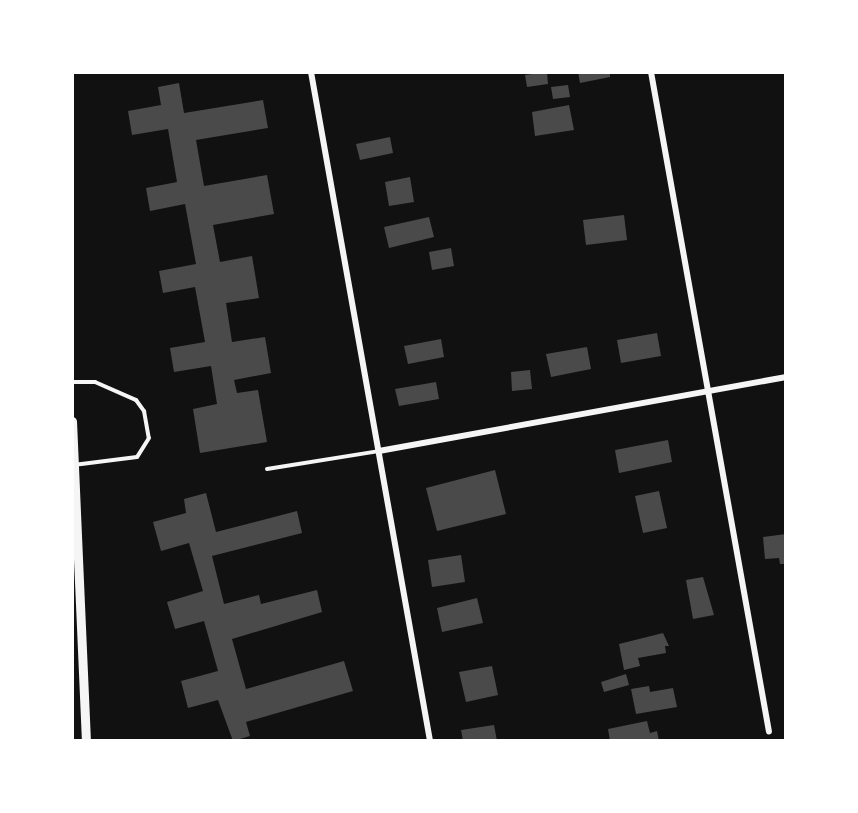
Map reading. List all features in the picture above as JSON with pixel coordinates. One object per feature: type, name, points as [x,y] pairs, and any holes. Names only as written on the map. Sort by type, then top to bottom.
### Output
[{"type":"street","points":[[311,72],[430,741]]},
{"type":"street","points":[[651,72],[769,732]]},
{"type":"street","points":[[379,451],[709,389],[786,377]]},
{"type":"street","points":[[72,422],[86,741]]},
{"type":"lane","points":[[72,382],[95,382],[136,400],[144,411],[148,438],[137,457],[74,466]]},
{"type":"lane","points":[[267,469],[379,451]]},
{"type":"building","points":[[547,72],[548,84],[527,87],[525,75]]},
{"type":"building","points":[[578,72],[610,72],[610,77],[580,83]]},
{"type":"building","points":[[179,83],[184,113],[263,100],[268,128],[196,140],[204,186],[267,175],[274,214],[213,225],[220,262],[252,256],[259,298],[226,303],[232,342],[265,337],[271,373],[234,380],[237,393],[258,390],[267,442],[200,453],[193,409],[217,404],[211,366],[174,372],[170,348],[205,342],[195,287],[163,293],[159,271],[196,264],[185,204],[150,211],[146,188],[177,182],[168,129],[132,135],[128,111],[161,105],[158,87]]},
{"type":"building","points":[[568,85],[570,97],[553,99],[551,87]]},
{"type":"building","points":[[569,105],[574,130],[535,136],[532,112]]},
{"type":"building","points":[[390,137],[393,153],[360,160],[356,144]]},
{"type":"building","points":[[410,177],[414,202],[389,206],[385,182]]},
{"type":"building","points":[[624,215],[627,240],[586,245],[583,220]]},
{"type":"building","points":[[429,217],[434,237],[389,248],[384,227]]},
{"type":"building","points":[[451,248],[454,266],[432,270],[429,252]]},
{"type":"building","points":[[657,333],[661,356],[621,363],[617,340]]},
{"type":"building","points":[[441,339],[444,357],[408,364],[404,346]]},
{"type":"building","points":[[587,347],[591,369],[551,377],[546,354]]},
{"type":"building","points":[[530,370],[532,389],[512,391],[511,372]]},
{"type":"building","points":[[436,382],[439,399],[399,406],[395,389]]},
{"type":"building","points":[[668,440],[672,462],[619,473],[615,450]]},
{"type":"building","points":[[495,470],[506,514],[437,531],[426,488]]},
{"type":"building","points":[[659,491],[667,528],[643,533],[635,496]]},
{"type":"building","points":[[206,493],[216,532],[297,511],[302,533],[212,556],[224,604],[259,595],[261,604],[317,590],[322,612],[232,639],[246,689],[344,661],[353,691],[246,722],[250,736],[233,741],[218,700],[188,708],[181,681],[218,671],[204,621],[175,629],[167,602],[203,591],[189,543],[161,551],[153,522],[186,513],[184,499]]},
{"type":"building","points":[[786,534],[786,564],[780,564],[779,558],[765,559],[763,537]]},
{"type":"building","points":[[461,555],[465,582],[432,587],[428,560]]},
{"type":"building","points":[[703,577],[714,615],[693,619],[686,580]]},
{"type":"building","points":[[477,598],[483,623],[442,632],[437,608]]},
{"type":"building","points":[[663,633],[669,646],[665,646],[666,653],[638,658],[640,666],[624,670],[619,644]]},
{"type":"building","points":[[492,666],[498,695],[466,702],[459,672]]},
{"type":"building","points":[[626,674],[629,685],[604,692],[601,682]]},
{"type":"building","points":[[649,686],[650,692],[673,688],[677,707],[636,714],[631,689]]},
{"type":"building","points":[[647,721],[650,733],[657,731],[659,741],[610,741],[608,729]]},
{"type":"building","points":[[494,725],[497,741],[463,741],[461,730]]}]
